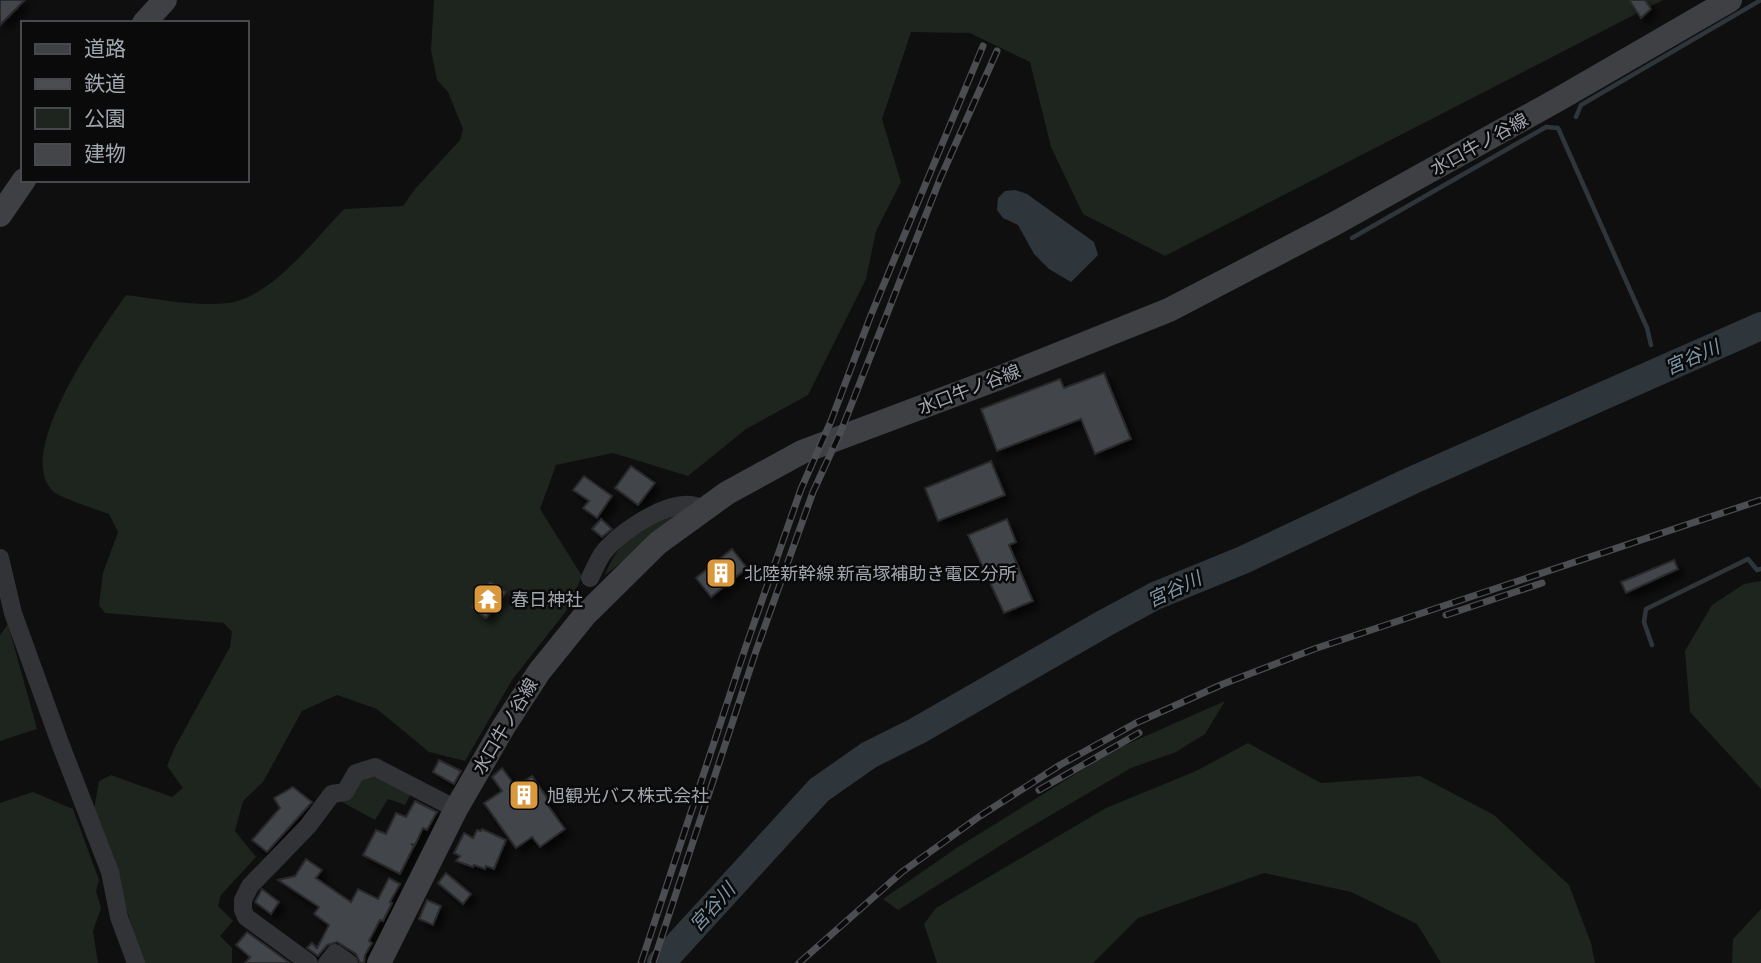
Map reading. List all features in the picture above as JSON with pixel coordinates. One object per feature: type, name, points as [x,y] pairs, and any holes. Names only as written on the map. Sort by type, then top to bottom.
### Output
[{"type":"main road","points":[[147,21],[165,0]]},
{"type":"main road","name":"水口牛ノ谷線","points":[[379,963],[456,809],[538,671],[575,626],[658,543],[727,493],[802,452],[1169,310],[1334,224],[1730,0]]},
{"type":"main road","points":[[0,215],[23,182]]},
{"type":"street","points":[[590,578],[603,554],[631,527],[685,504],[696,504],[704,510]]},
{"type":"street","points":[[0,558],[13,613],[110,872],[119,917],[136,963]]},
{"type":"street","points":[[309,963],[246,917],[243,900],[250,886],[308,826],[332,794],[345,792],[356,773],[374,767],[456,809]]},
{"type":"street","points":[[327,963],[335,953],[349,963]]},
{"type":"green space","points":[[434,0],[1663,0],[1165,256],[1083,214],[1051,147],[1030,62],[970,33],[911,32],[882,119],[901,182],[876,231],[866,279],[808,395],[746,429],[688,476],[613,453],[556,465],[540,509],[582,576],[567,610],[512,680],[465,761],[429,752],[377,709],[337,695],[302,711],[263,782],[243,801],[235,831],[256,857],[221,895],[218,906],[233,921],[220,936],[232,948],[232,963],[144,963],[94,809],[99,781],[111,775],[172,797],[183,788],[167,766],[230,647],[232,632],[224,623],[105,613],[99,605],[103,573],[118,532],[109,514],[54,492],[44,474],[44,450],[52,422],[82,362],[126,295],[203,304],[244,299],[276,279],[344,209],[403,206],[460,140],[463,129],[448,92],[437,80],[431,50]]},
{"type":"green space","points":[[670,514],[683,515],[605,575],[623,544],[639,531]]},
{"type":"green space","points":[[1761,581],[1761,789],[1690,712],[1685,651],[1712,605],[1744,584]]},
{"type":"green space","points":[[8,624],[37,729],[0,741],[0,635]]},
{"type":"green space","points":[[1225,701],[1205,734],[1176,752],[1131,768],[898,910],[883,899],[958,847],[1114,750]]},
{"type":"green space","points":[[1248,743],[1321,783],[1420,776],[1494,815],[1569,885],[1591,943],[1595,963],[1441,963],[1417,924],[1351,892],[1264,873],[1138,918],[1093,963],[937,963],[924,924],[936,908],[1106,808],[1196,771]]},
{"type":"green space","points":[[374,770],[412,791],[405,805],[388,799],[375,820],[342,802],[360,775]]},
{"type":"green space","points":[[33,792],[73,809],[99,880],[96,891],[101,908],[93,931],[98,963],[0,963],[0,803]]},
{"type":"green space","points":[[1761,909],[1761,963],[1732,963],[1733,939]]},
{"type":"shaded area","points":[[1015,190],[1027,194],[1094,242],[1098,255],[1071,282],[1049,269],[1034,254],[1018,225],[1003,218],[997,210],[998,198],[1005,191]]},
{"type":"building","points":[[0,0],[25,0],[0,25]]},
{"type":"building","points":[[1629,0],[1645,0],[1651,9],[1641,18]]},
{"type":"building","points":[[1104,373],[1131,439],[1095,454],[1081,419],[997,451],[981,409],[1060,379],[1064,388]]},
{"type":"building","points":[[991,461],[1005,495],[938,521],[925,488]]},
{"type":"building","points":[[631,466],[655,483],[638,505],[615,488]]},
{"type":"building","points":[[584,476],[612,496],[597,518],[583,508],[589,501],[573,490]]},
{"type":"building","points":[[601,519],[612,529],[602,537],[592,529]]},
{"type":"building","points":[[1007,519],[1016,542],[1009,545],[1033,601],[1004,613],[968,535]]},
{"type":"building","name":"北陸新幹線 新高塚補助き電区分所","points":[[732,549],[747,568],[711,597],[696,578]]},
{"type":"building","points":[[1674,560],[1678,569],[1626,593],[1621,582]]},
{"type":"building","name":"春日神社","points":[[490,581],[506,592],[486,618],[471,607]]},
{"type":"building","points":[[439,760],[461,771],[454,784],[433,772]]},
{"type":"building","points":[[502,768],[516,787],[532,776],[565,829],[540,847],[532,837],[516,848],[484,803],[502,791],[492,777]]},
{"type":"building","points":[[293,787],[312,802],[267,852],[252,840],[280,808],[274,798]]},
{"type":"building","points":[[415,801],[437,812],[427,830],[423,828],[415,845],[411,844],[414,846],[400,874],[363,855],[376,830],[386,834],[396,813],[406,817]]},
{"type":"building","points":[[482,829],[506,840],[494,869],[486,866],[485,869],[474,865],[473,867],[456,861],[460,856],[454,853],[464,833],[473,838],[477,830]]},
{"type":"building","points":[[306,859],[322,870],[316,878],[351,902],[358,889],[378,899],[389,878],[400,884],[383,921],[380,920],[369,941],[372,943],[364,963],[360,963],[356,954],[337,942],[327,945],[318,956],[307,948],[312,943],[317,948],[329,925],[314,914],[319,907],[278,880],[295,876]]},
{"type":"building","points":[[446,873],[471,894],[463,904],[438,883]]},
{"type":"building","points":[[262,889],[279,902],[271,914],[255,902]]},
{"type":"building","points":[[427,900],[441,906],[433,925],[419,919]]},
{"type":"building","points":[[247,932],[290,963],[245,963],[250,957],[236,945]]},
{"type":"waterway","points":[[1576,117],[1581,105],[1761,0]]},
{"type":"waterway","points":[[1352,238],[1546,127],[1558,128],[1647,328],[1651,345]]},
{"type":"waterway","name":"宮谷川","points":[[661,963],[819,790],[869,755],[917,731],[1155,596],[1243,560],[1413,480],[1761,326]]},
{"type":"waterway","points":[[1652,645],[1644,622],[1646,609],[1748,559],[1757,570],[1761,569]]},
{"type":"railway","points":[[641,963],[801,489],[983,46]]},
{"type":"railway","points":[[653,963],[756,651],[813,492],[841,431],[940,179],[997,51]]},
{"type":"railway","points":[[799,963],[902,872],[980,816],[1060,765],[1136,723],[1223,684],[1314,649],[1761,500]]},
{"type":"railway","points":[[1446,615],[1542,583]]},
{"type":"railway","points":[[1039,790],[1139,733]]},
{"type":"place","name":"北陸新幹線 新高塚補助き電区分所","points":[[721,573]]},
{"type":"place","name":"春日神社","points":[[488,599]]},
{"type":"place","name":"旭観光バス株式会社","points":[[524,795]]}]
